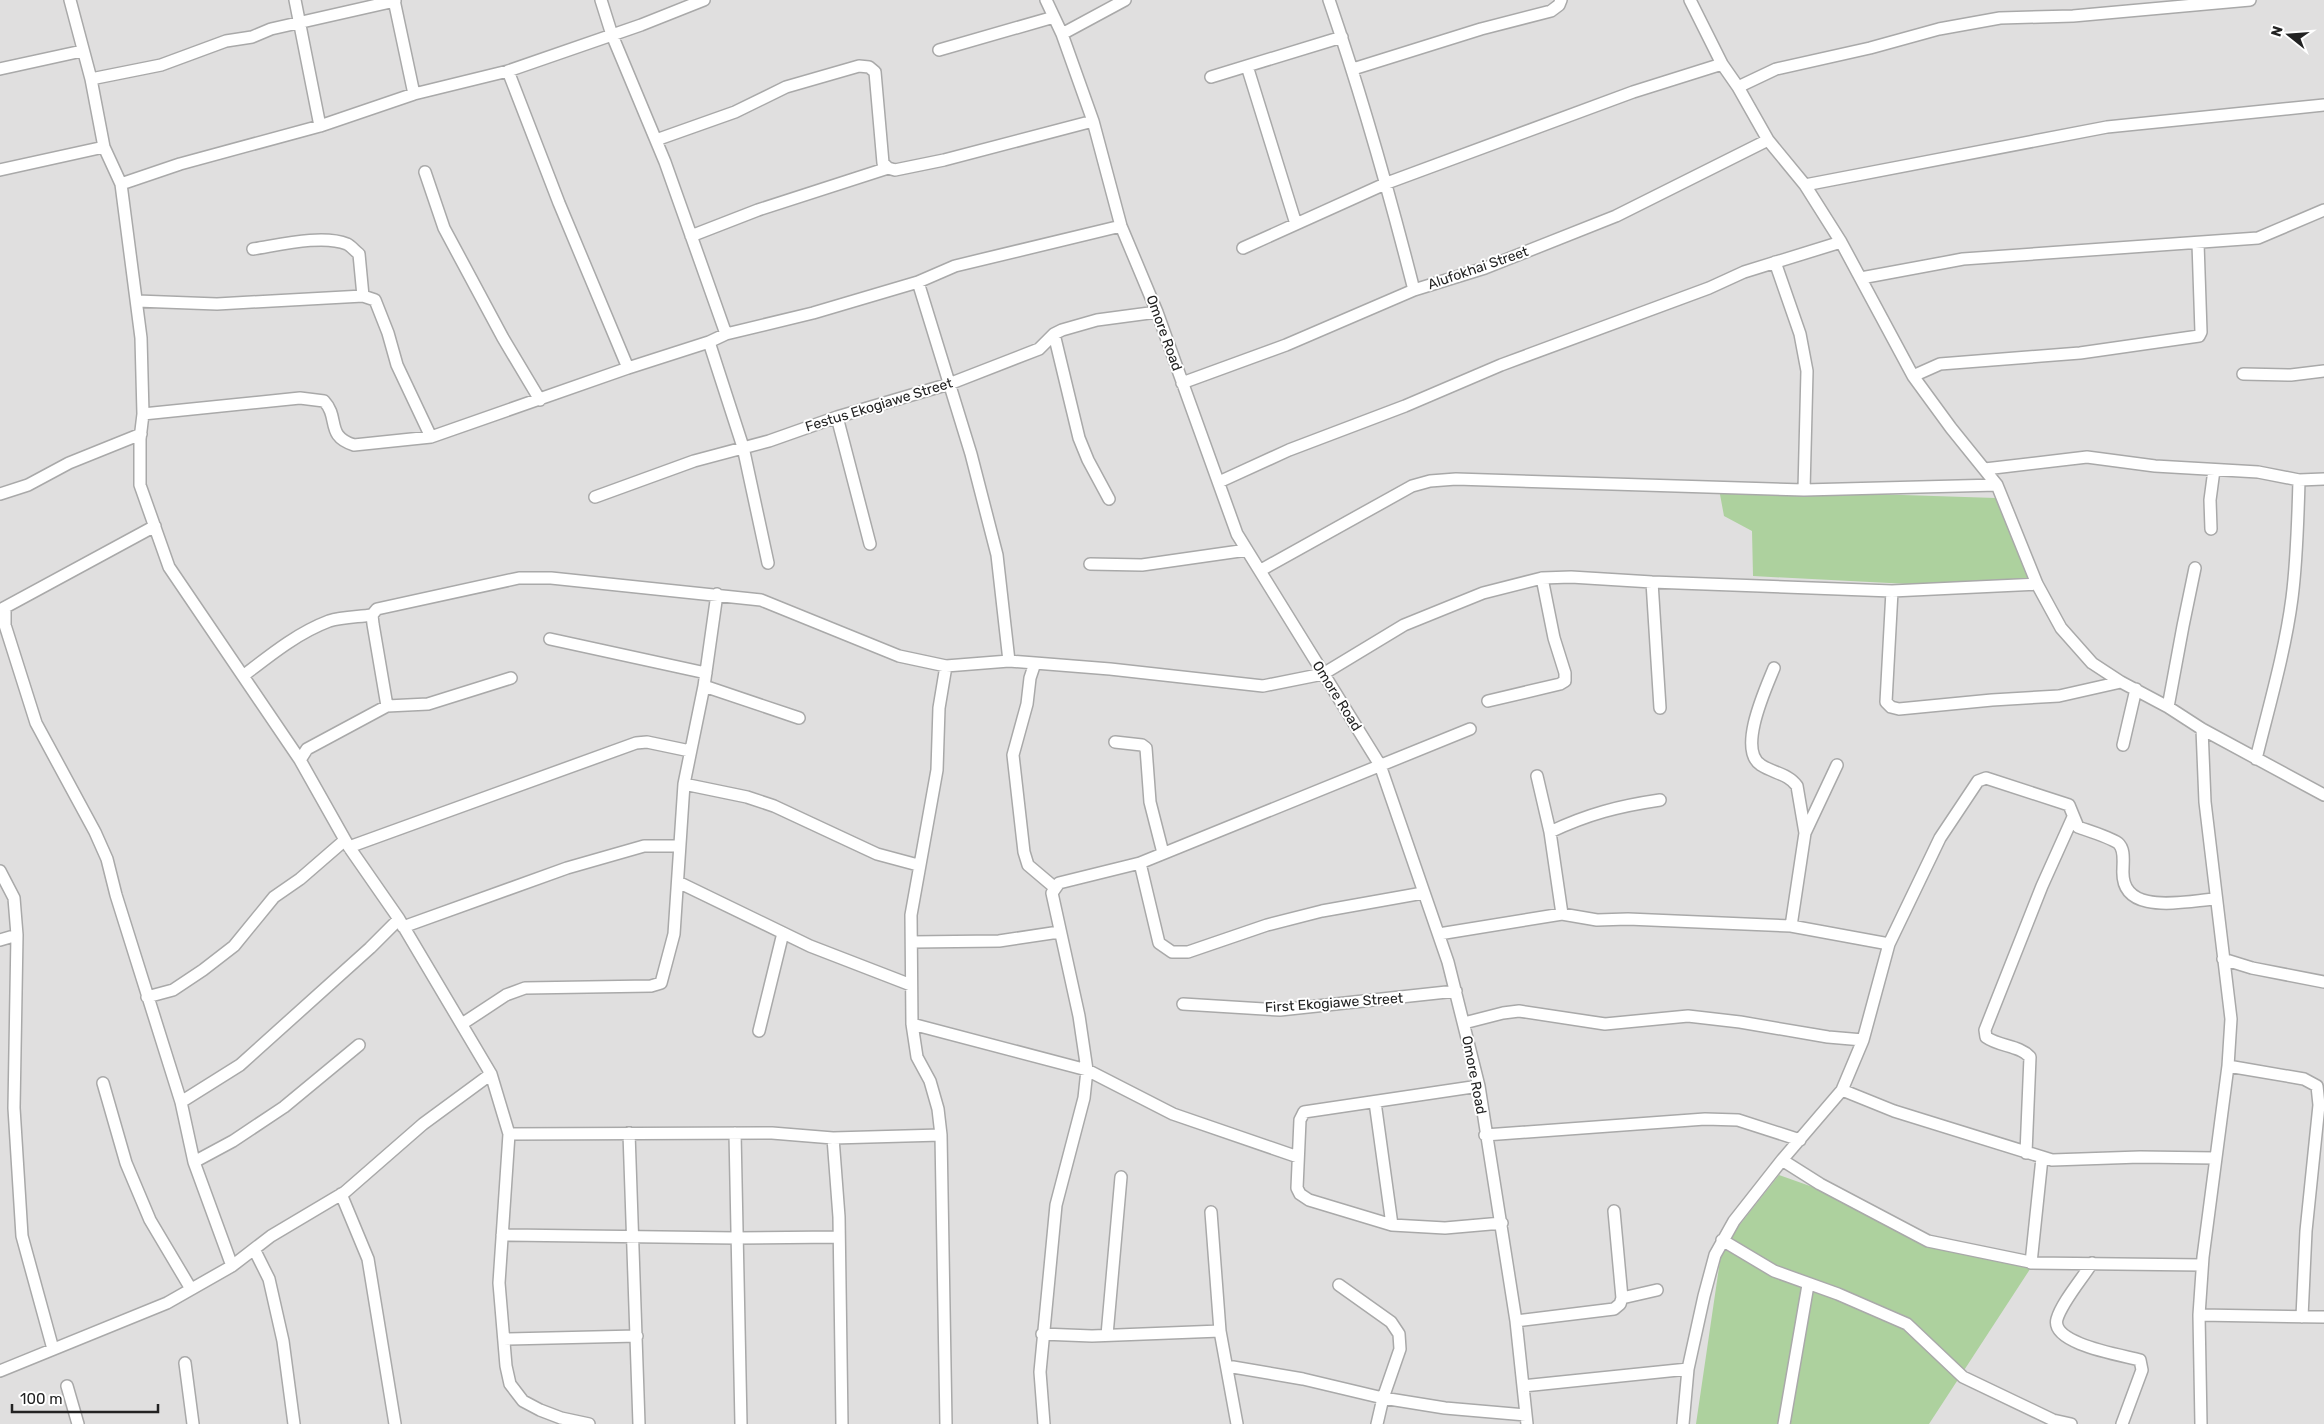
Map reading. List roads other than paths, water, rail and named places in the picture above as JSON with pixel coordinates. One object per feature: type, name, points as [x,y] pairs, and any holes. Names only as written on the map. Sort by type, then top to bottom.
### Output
[{"type":"street","points":[[70,0],[82,52],[91,79],[104,147],[121,184],[141,338],[143,414],[140,485],[169,567],[300,760],[347,844],[401,923],[491,1074],[509,1134],[499,1283],[510,1384],[523,1401],[561,1418],[589,1424]]},
{"type":"street","points":[[294,0],[301,24],[320,126]]},
{"type":"street","points":[[91,79],[161,65],[226,41],[394,0],[414,94]]},
{"type":"street","points":[[600,0],[612,35],[656,140],[726,334]]},
{"type":"street","points":[[121,184],[180,164],[320,126],[414,94],[508,71],[612,35],[704,0]]},
{"type":"street","name":"Omore Road","points":[[1046,0],[1062,34],[1093,121],[1121,226],[1157,312],[1237,534],[1380,765],[1422,893],[1439,934],[1456,991],[1479,1086],[1485,1135],[1502,1223],[1516,1321],[1526,1420]]},
{"type":"street","points":[[1062,34],[1126,0]]},
{"type":"street","points":[[1329,0],[1353,69],[1387,183],[1414,290]]},
{"type":"street","points":[[1353,69],[1482,29],[1551,11],[1559,5],[1560,0]]},
{"type":"street","points":[[1690,0],[1722,64],[1738,87],[1768,140],[1805,185],[1841,242],[1913,376],[1996,485],[2037,584],[2061,628],[2092,663],[2121,682],[2168,707],[2202,729],[2324,795]]},
{"type":"street","points":[[1738,87],[1776,69],[1870,48],[1939,29],[2000,18],[2073,16],[2250,0]]},
{"type":"street","points":[[939,50],[1054,17]]},
{"type":"street","points":[[1211,78],[1342,38]]},
{"type":"street","points":[[0,69],[82,52]]},
{"type":"street","points":[[1243,248],[1387,183],[1633,92],[1722,64]]},
{"type":"street","points":[[656,140],[735,112],[786,87],[859,66],[869,67],[875,72],[883,163],[888,168],[895,170],[944,160],[1093,121]]},
{"type":"street","points":[[1247,66],[1296,224]]},
{"type":"street","points":[[508,71],[559,203],[628,368]]},
{"type":"street","points":[[1805,185],[2107,127],[2324,105]]},
{"type":"street","name":"Alufokhai Street","points":[[1182,383],[1286,345],[1414,290],[1485,268],[1616,216],[1768,140]]},
{"type":"street","points":[[0,170],[104,147]]},
{"type":"street","points":[[691,236],[758,210],[888,168]]},
{"type":"street","points":[[425,172],[444,228],[503,338],[540,400]]},
{"type":"street","points":[[1860,278],[1963,259],[2258,238],[2324,210]]},
{"type":"street","points":[[143,414],[300,398],[324,401],[331,408],[333,429],[343,442],[354,445],[431,438],[628,368],[709,342],[726,334],[813,313],[918,282],[955,266],[1121,226]]},
{"type":"street","points":[[253,249],[301,242],[338,242],[349,245],[359,254],[363,296]]},
{"type":"street","points":[[1219,482],[1289,450],[1405,406],[1501,366],[1709,288],[1744,272],[1841,242]]},
{"type":"street","points":[[1913,376],[1940,364],[2080,353],[2199,336],[2201,332],[2198,243]]},
{"type":"street","points":[[1775,262],[1805,351],[1807,371],[1804,490]]},
{"type":"street","points":[[918,282],[971,454],[997,555],[1008,662]]},
{"type":"street","points":[[136,300],[217,304],[363,296],[375,300],[388,332],[396,365],[431,438]]},
{"type":"street","name":"Festus Ekogiawe Street","points":[[595,497],[694,461],[769,441],[837,416],[949,384],[1040,349],[1054,334],[1097,320],[1157,312]]},
{"type":"street","points":[[1054,334],[1079,438],[1088,460],[1109,499]]},
{"type":"street","points":[[709,342],[743,447],[768,563]]},
{"type":"street","points":[[2243,374],[2291,375],[2324,372]]},
{"type":"street","points":[[837,416],[870,544]]},
{"type":"street","points":[[0,494],[28,485],[70,463],[141,434]]},
{"type":"street","points":[[1985,470],[2087,457],[2155,466],[2258,472],[2299,480],[2324,479]]},
{"type":"street","points":[[2211,529],[2210,500],[2214,470]]},
{"type":"street","points":[[1260,570],[1412,486],[1430,481],[1456,480],[1804,490],[1996,485]]},
{"type":"street","points":[[2256,759],[2277,675],[2292,599],[2299,480]]},
{"type":"street","points":[[155,526],[2,610],[10,644],[36,723],[95,832],[107,859],[180,1102],[194,1162],[232,1266]]},
{"type":"street","points":[[1090,564],[1142,566],[1247,550]]},
{"type":"street","points":[[2168,707],[2182,626],[2196,568]]},
{"type":"street","points":[[243,676],[284,646],[330,621],[372,615],[377,609],[519,578],[551,578],[761,600],[899,656],[946,666],[1008,662],[1035,663],[1110,669],[1263,686],[1323,674],[1404,625],[1483,593],[1542,578],[1571,577],[1892,591],[2037,584]]},
{"type":"street","points":[[1488,701],[1560,684],[1565,681],[1565,673],[1554,638],[1542,578]]},
{"type":"street","points":[[1652,582],[1660,708]]},
{"type":"street","points":[[1892,591],[1886,702],[1891,707],[1899,709],[2059,696],[2121,682]]},
{"type":"street","points":[[462,1024],[506,995],[526,988],[651,986],[662,983],[674,934],[684,784],[704,686],[717,594]]},
{"type":"street","points":[[372,615],[387,706]]},
{"type":"street","points":[[550,639],[706,673]]},
{"type":"street","points":[[1035,663],[1030,678],[1027,704],[1013,755],[1024,852],[1028,865],[1054,887]]},
{"type":"street","points":[[946,666],[939,708],[937,770],[910,915],[912,942],[912,1024],[917,1057],[930,1082],[938,1109],[941,1135],[946,1424]]},
{"type":"street","points":[[1774,668],[1758,706],[1751,739],[1754,755],[1759,765],[1793,780],[1797,786],[1805,833]]},
{"type":"street","points":[[300,760],[307,749],[387,706],[428,704],[511,678]]},
{"type":"street","points":[[704,686],[799,718]]},
{"type":"street","points":[[2124,746],[2136,689]]},
{"type":"street","points":[[1044,1424],[1040,1372],[1042,1334],[1056,1205],[1084,1098],[1087,1070],[1078,1016],[1059,932],[1052,893],[1054,887],[1059,883],[1075,878],[1140,863],[1470,729]]},
{"type":"street","points":[[2202,729],[2206,802],[2231,1019],[2228,1066],[2202,1265],[2199,1315],[2202,1424]]},
{"type":"street","points":[[147,997],[173,990],[204,970],[234,946],[274,897],[347,844],[636,743],[647,742],[690,752]]},
{"type":"street","points":[[1115,742],[1142,744],[1146,748],[1150,802],[1163,853]]},
{"type":"street","points":[[1792,926],[1805,833],[1837,766]]},
{"type":"street","points":[[1537,776],[1550,832],[1562,914]]},
{"type":"street","points":[[1683,1424],[1688,1370],[1707,1282],[1715,1255],[1734,1221],[1782,1160],[1842,1090],[1863,1040],[1889,944],[1940,838],[1978,780],[1986,778],[2069,805],[2078,826],[2118,843],[2123,852],[2122,878],[2126,890],[2134,898],[2146,902],[2216,899]]},
{"type":"street","points":[[684,784],[747,797],[774,806],[877,854],[918,865]]},
{"type":"street","points":[[1550,832],[1617,806],[1660,800]]},
{"type":"street","points":[[2026,1153],[2030,1057],[2025,1052],[1992,1041],[1986,1037],[1985,1030],[2042,886],[2073,817]]},
{"type":"street","points":[[180,1102],[240,1065],[370,948],[401,923],[567,868],[644,846],[679,846]]},
{"type":"street","points":[[1140,863],[1159,943],[1172,952],[1188,952],[1267,924],[1313,913],[1422,893]]},
{"type":"street","points":[[0,871],[14,898],[17,935],[14,1108],[22,1236],[53,1349]]},
{"type":"street","points":[[678,882],[810,946],[911,985]]},
{"type":"street","points":[[1439,934],[1562,914],[1597,920],[1628,919],[1792,926],[1889,944]]},
{"type":"street","points":[[912,942],[999,941],[1059,932]]},
{"type":"street","points":[[758,1032],[783,933]]},
{"type":"street","points":[[0,940],[17,935]]},
{"type":"street","points":[[2223,959],[2252,968],[2324,982]]},
{"type":"street","name":"First Ekogiawe Street","points":[[1183,1004],[1280,1010],[1456,991]]},
{"type":"street","points":[[1464,1023],[1502,1012],[1519,1011],[1605,1024],[1688,1016],[1740,1022],[1828,1037],[1863,1040]]},
{"type":"street","points":[[912,1024],[1087,1070],[1173,1114],[1298,1157]]},
{"type":"street","points":[[194,1162],[233,1141],[284,1107],[359,1045]]},
{"type":"street","points":[[2228,1066],[2304,1078],[2317,1086],[2320,1106],[2306,1231],[2302,1317]]},
{"type":"street","points":[[0,1371],[167,1303],[232,1266],[271,1236],[341,1194],[423,1124],[491,1074]]},
{"type":"street","points":[[103,1083],[126,1163],[150,1220],[191,1289]]},
{"type":"street","points":[[1479,1086],[1304,1112],[1300,1120],[1297,1188],[1300,1194],[1309,1200],[1392,1224],[1445,1228],[1502,1223]]},
{"type":"street","points":[[1842,1090],[1894,1111],[2052,1160],[2140,1157],[2215,1158]]},
{"type":"street","points":[[1375,1102],[1392,1224]]},
{"type":"street","points":[[1485,1135],[1705,1119],[1738,1120],[1800,1140]]},
{"type":"street","points":[[735,1133],[741,1424]]},
{"type":"street","points":[[509,1134],[772,1133],[833,1138],[941,1135]]},
{"type":"street","points":[[629,1134],[639,1424]]},
{"type":"street","points":[[833,1138],[839,1236],[842,1424]]},
{"type":"street","points":[[2030,1262],[2042,1158]]},
{"type":"street","points":[[1782,1160],[1820,1184],[1928,1240],[2030,1262],[2202,1265]]},
{"type":"street","points":[[1108,1335],[1121,1177]]},
{"type":"street","points":[[341,1194],[368,1259],[395,1424]]},
{"type":"street","points":[[1516,1321],[1614,1309],[1620,1304],[1622,1298],[1614,1211]]},
{"type":"street","points":[[1212,1212],[1220,1331],[1237,1424]]},
{"type":"street","points":[[502,1235],[736,1238],[839,1236]]},
{"type":"street","points":[[1722,1240],[1774,1271],[1808,1285],[1838,1294],[1907,1324],[1963,1377],[2053,1420],[2070,1424]]},
{"type":"street","points":[[254,1249],[269,1279],[283,1341],[294,1424]]},
{"type":"street","points":[[2092,1264],[2064,1306],[2057,1319],[2057,1326],[2059,1332],[2070,1341],[2140,1360],[2142,1370],[2122,1424]]},
{"type":"street","points":[[1339,1285],[1391,1322],[1399,1334],[1400,1349],[1383,1398],[1377,1424]]},
{"type":"street","points":[[1784,1424],[1808,1285]]},
{"type":"street","points":[[1622,1298],[1657,1290]]},
{"type":"street","points":[[2199,1315],[2324,1317]]},
{"type":"street","points":[[1042,1334],[1108,1335],[1220,1331]]},
{"type":"street","points":[[504,1339],[637,1336]]},
{"type":"street","points":[[185,1363],[193,1424]]},
{"type":"street","points":[[1227,1366],[1302,1379],[1383,1398],[1526,1420]]},
{"type":"street","points":[[1523,1386],[1688,1370]]},
{"type":"street","points":[[67,1386],[78,1424]]}]
